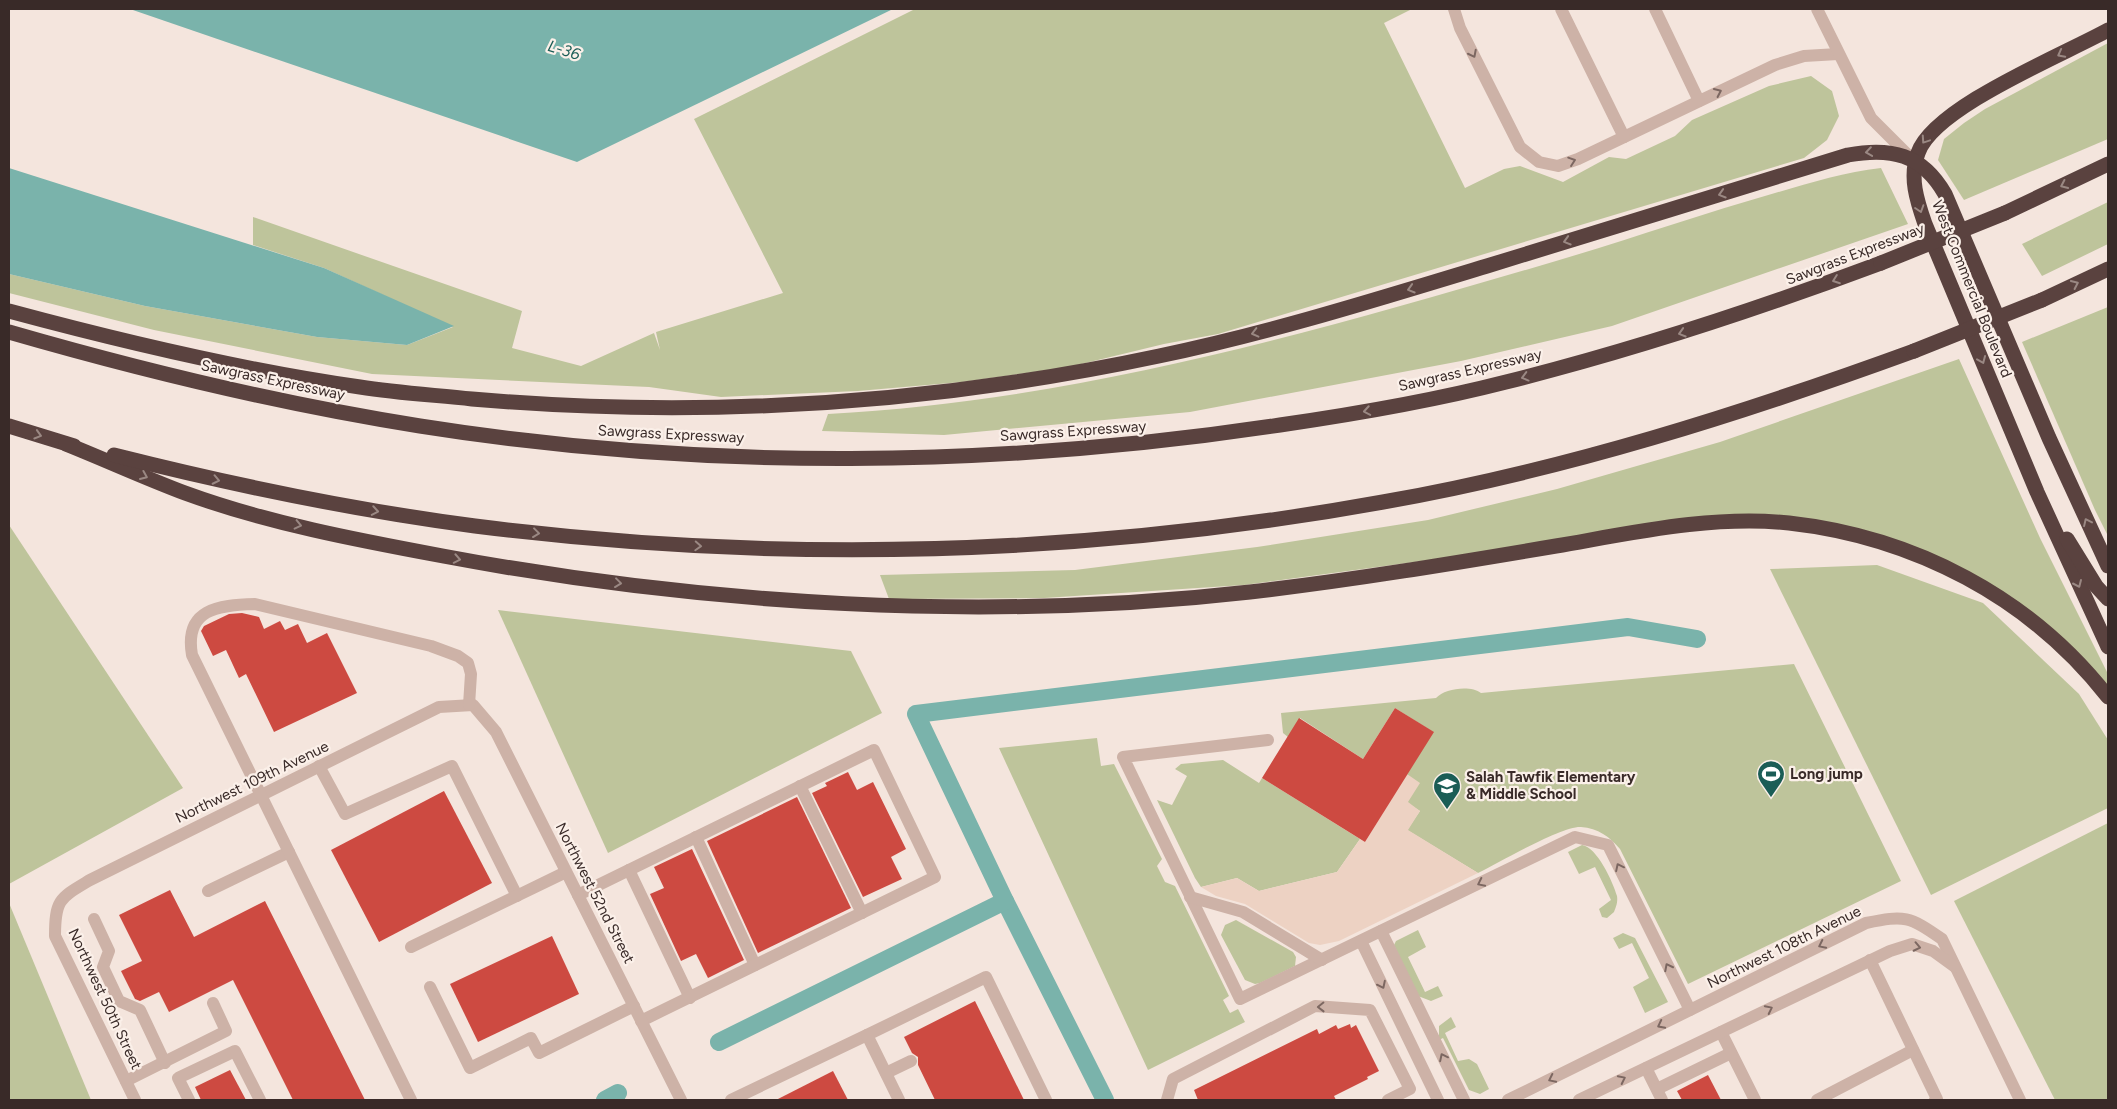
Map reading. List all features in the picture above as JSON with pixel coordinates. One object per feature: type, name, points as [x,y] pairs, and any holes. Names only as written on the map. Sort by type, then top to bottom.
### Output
[{"type":"highway","points":[[9,311],[241,367],[414,394],[525,404],[652,408],[791,405],[858,401],[1005,384],[1166,355],[1347,308],[1848,156],[1884,151],[1900,154],[1915,162],[1928,134],[1962,107],[2108,30]]},
{"type":"highway","name":"West Commercial Boulevard","points":[[1915,162],[1915,194],[1925,224],[2037,492],[2108,647]]},
{"type":"highway","name":"West Commercial Boulevard","points":[[1915,162],[1932,175],[1950,205],[2031,397],[2108,566]]},
{"type":"highway","name":"Sawgrass Expressway","points":[[9,332],[160,374],[247,394],[432,428],[597,447],[693,454],[858,458],[955,456],[1147,443],[1326,418],[1415,402],[1504,383],[1679,334],[1764,306],[1881,263],[2005,213],[2108,164]]},
{"type":"highway","points":[[9,426],[66,444],[288,495],[417,517],[562,536],[735,548],[838,550],[1021,544],[1204,529],[1384,502],[1563,462],[1740,412],[1914,351],[2042,300],[2108,269]]},
{"type":"highway","points":[[66,444],[186,494],[281,521],[414,551],[500,566],[654,587],[820,602],[972,606],[1196,596],[1378,575],[1692,524],[1783,522],[1866,538],[1926,557],[1987,588],[2040,626],[2065,648],[2108,696]]},
{"type":"highway","points":[[2037,492],[2096,586],[2108,599]]},
{"type":"street","points":[[1454,9],[1460,28],[1520,147],[1539,162],[1558,166],[1578,159],[1775,65],[1804,56],[1838,54]]},
{"type":"street","points":[[1561,9],[1624,137]]},
{"type":"street","points":[[1655,9],[1699,101]]},
{"type":"street","points":[[1817,9],[1871,118],[1915,162]]},
{"type":"street","points":[[411,1100],[192,655],[189,638],[194,624],[206,613],[226,605],[255,604],[449,652],[468,662],[471,674],[471,705]]},
{"type":"street","name":"Northwest 109th Avenue","points":[[55,910],[65,895],[90,880],[439,707],[471,705]]},
{"type":"street","name":"Northwest 52nd Street","points":[[471,705],[496,732],[681,1100]]},
{"type":"street","points":[[1268,740],[1123,757],[1240,1000],[1575,837],[1608,845],[1690,1010]]},
{"type":"street","points":[[578,895],[874,750],[935,877],[641,1021]]},
{"type":"street","points":[[320,766],[344,814],[452,766],[517,896]]},
{"type":"street","points":[[800,786],[862,913]]},
{"type":"street","points":[[696,837],[755,966]]},
{"type":"street","points":[[208,890],[289,852]]},
{"type":"street","points":[[629,870],[690,998]]},
{"type":"street","points":[[411,947],[566,872]]},
{"type":"street","points":[[1190,897],[1243,912],[1322,960]]},
{"type":"street","name":"Northwest 50th Street","points":[[55,910],[55,936],[135,1100]]},
{"type":"street","name":"Northwest 108th Avenue","points":[[1508,1100],[1866,923],[1898,917],[1918,922],[1942,939],[2020,1100]]},
{"type":"street","points":[[94,919],[109,951],[103,967],[118,1001],[140,1010],[166,1063]]},
{"type":"street","points":[[1380,931],[1464,1100]]},
{"type":"street","points":[[1361,941],[1438,1100]]},
{"type":"street","points":[[1578,1100],[1870,960],[1912,944],[1933,951],[1955,967]]},
{"type":"street","points":[[1870,960],[1937,1100],[1935,1100]]},
{"type":"street","points":[[731,1100],[747,1097],[986,977],[1046,1100]]},
{"type":"street","points":[[430,987],[470,1068],[531,1038],[539,1053],[634,1006]]},
{"type":"street","points":[[126,1081],[166,1063],[226,1031],[213,1003]]},
{"type":"street","points":[[1167,1100],[1173,1079],[1315,1006],[1370,1010],[1410,1089],[1388,1100]]},
{"type":"street","points":[[1721,1032],[1755,1100]]},
{"type":"street","points":[[868,1035],[900,1100]]},
{"type":"street","points":[[1817,1100],[1913,1050]]},
{"type":"street","points":[[190,1100],[178,1078],[235,1051],[260,1100]]},
{"type":"street","points":[[1646,1068],[1659,1095],[1732,1053]]},
{"type":"street","points":[[886,1073],[911,1061]]},
{"type":"green space","points":[[915,9],[1412,9],[1384,23],[1465,188],[1504,169],[1520,166],[1563,182],[1609,157],[1626,159],[1675,136],[1692,120],[1769,86],[1811,76],[1832,91],[1839,116],[1827,140],[1804,158],[1218,334],[1164,344],[1069,367],[962,382],[858,391],[721,397],[649,387],[372,374],[154,330],[9,293],[9,274],[145,306],[317,337],[407,345],[453,327],[324,268],[253,245],[253,217],[522,311],[512,348],[581,366],[654,333],[660,350],[656,332],[783,293],[694,119]]},
{"type":"green space","points":[[2108,43],[2108,139],[1964,200],[1938,160],[1944,139],[1985,109]]},
{"type":"green space","points":[[1881,168],[1908,224],[1612,326],[1461,361],[1190,412],[944,435],[822,431],[828,414],[921,407],[1013,394],[1105,378],[1287,337],[1556,261],[1801,185]]},
{"type":"green space","points":[[2108,202],[2108,244],[2042,276],[2022,244]]},
{"type":"green space","points":[[2108,307],[2108,536],[2022,342]]},
{"type":"green space","points":[[1959,359],[2040,538],[2108,674],[2108,688],[2012,599],[1956,565],[1903,544],[1788,519],[1422,561],[1244,585],[1044,598],[889,599],[880,575],[1075,570],[1257,547],[1428,520],[1557,489],[1720,442]]},
{"type":"green space","points":[[9,525],[183,788],[9,884]]},
{"type":"green space","points":[[1877,565],[1983,603],[2079,694],[2108,740],[2108,808],[1931,895],[1770,569]]},
{"type":"green space","points":[[498,610],[851,651],[882,713],[608,853]]},
{"type":"green space","points":[[1794,664],[1901,881],[1688,984],[1620,849],[1603,834],[1593,829],[1581,827],[1559,832],[1478,873],[1407,830],[1420,811],[1407,803],[1407,774],[1433,732],[1395,708],[1363,759],[1300,718],[1288,737],[1283,733],[1281,713],[1436,698],[1445,692],[1465,688],[1481,693]]},
{"type":"green space","points":[[1097,738],[1101,766],[1114,764],[1162,859],[1157,866],[1165,882],[1175,886],[1229,996],[1223,1000],[1230,1013],[1238,1009],[1245,1022],[1148,1070],[999,748]]},
{"type":"green space","points":[[1223,760],[1259,783],[1262,778],[1360,839],[1337,872],[1259,891],[1237,878],[1201,887],[1157,800],[1172,805],[1187,776],[1175,769],[1181,764]]},
{"type":"green space","points":[[2108,823],[2108,1100],[2055,1100],[1954,901]]},
{"type":"green space","points":[[1582,845],[1588,847],[1599,858],[1615,890],[1616,906],[1614,912],[1607,918],[1602,917],[1599,909],[1611,900],[1595,867],[1579,874],[1568,852]]},
{"type":"green space","points":[[9,903],[91,1100],[9,1100]]},
{"type":"green space","points":[[1236,920],[1293,952],[1296,957],[1295,966],[1260,983],[1255,984],[1245,980],[1221,935],[1225,925]]},
{"type":"green space","points":[[1418,930],[1426,947],[1408,957],[1425,992],[1438,986],[1443,996],[1431,1001],[1418,996],[1394,945],[1396,941]]},
{"type":"green space","points":[[1623,933],[1635,938],[1668,1002],[1645,1013],[1633,987],[1649,978],[1632,943],[1619,949],[1613,938]]},
{"type":"green space","points":[[1451,1017],[1456,1027],[1445,1033],[1458,1061],[1469,1059],[1477,1064],[1489,1089],[1480,1094],[1469,1090],[1443,1038],[1439,1040],[1439,1026]]},
{"type":"shaded area","points":[[1407,774],[1420,783],[1408,802],[1420,811],[1408,830],[1478,873],[1339,941],[1320,945],[1309,943],[1245,904],[1216,896],[1201,887],[1237,878],[1259,891],[1337,872],[1360,839],[1365,842]]},
{"type":"water","name":"L-36","points":[[130,9],[893,9],[577,162]]},
{"type":"water","points":[[9,168],[324,268],[454,326],[407,345],[317,337],[145,306],[9,274]]},
{"type":"building","points":[[242,613],[259,617],[264,629],[280,621],[285,630],[298,624],[307,643],[327,633],[357,693],[274,732],[246,674],[239,678],[226,650],[213,656],[201,631],[204,626],[229,614]]},
{"type":"building","points":[[1395,708],[1434,732],[1365,842],[1262,778],[1299,718],[1363,759]]},
{"type":"building","points":[[848,772],[857,790],[873,782],[906,849],[891,857],[902,879],[863,897],[812,793],[827,786],[825,783]]},
{"type":"building","points":[[444,791],[492,883],[379,942],[331,850]]},
{"type":"building","points":[[797,797],[851,908],[758,953],[707,841]]},
{"type":"building","points":[[692,849],[744,960],[708,978],[696,954],[681,961],[650,894],[664,888],[654,867]]},
{"type":"building","points":[[170,890],[194,937],[265,901],[365,1100],[293,1100],[233,980],[169,1012],[159,992],[140,1001],[135,999],[121,971],[142,961],[119,915]]},
{"type":"building","points":[[552,936],[579,994],[478,1042],[450,984]]},
{"type":"building","points":[[975,1001],[1024,1100],[935,1100],[918,1065],[918,1057],[912,1053],[904,1037]]},
{"type":"building","points":[[1350,1024],[1351,1028],[1356,1025],[1379,1071],[1367,1077],[1368,1079],[1334,1096],[1336,1100],[1198,1100],[1194,1090],[1317,1029],[1319,1034],[1336,1025],[1338,1029]]},
{"type":"building","points":[[230,1070],[246,1100],[201,1100],[195,1087]]},
{"type":"building","points":[[833,1071],[848,1100],[776,1100]]},
{"type":"building","points":[[1708,1075],[1721,1100],[1682,1100],[1677,1091]]},
{"type":"waterway","points":[[719,1042],[1005,901],[916,714],[1628,627],[1697,639]]},
{"type":"waterway","points":[[1005,901],[1105,1100]]},
{"type":"waterway","points":[[605,1100],[618,1093]]},
{"type":"place","name":"Long jump","points":[[1771,798]]},
{"type":"place","name":"Salah Tawfik Elementary & Middle School","points":[[1447,810]]}]
